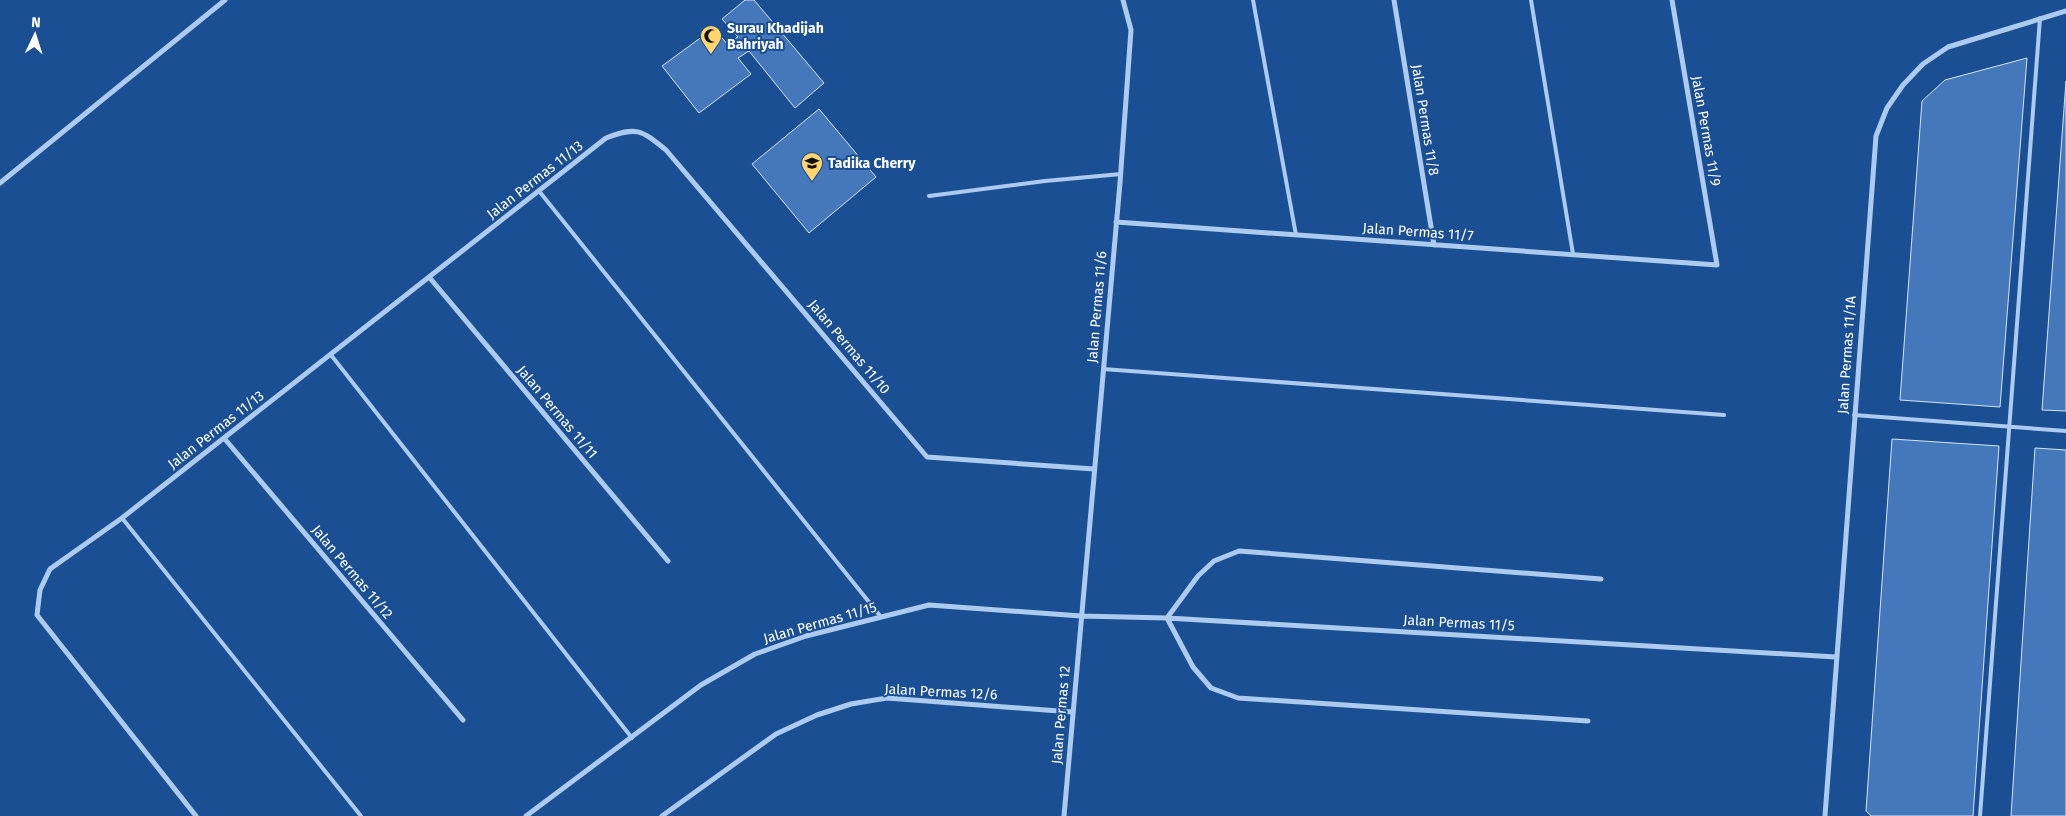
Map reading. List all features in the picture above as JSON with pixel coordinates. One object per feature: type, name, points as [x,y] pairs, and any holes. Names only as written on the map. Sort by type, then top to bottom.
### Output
[{"type":"street","points":[[0,183],[225,0]]},
{"type":"street","name":"Jalan Permas 11/6","points":[[1080,616],[1120,174],[1130,30],[1123,0]]},
{"type":"street","name":"Jalan Permas 11/8","points":[[1394,0],[1434,244]]},
{"type":"street","name":"Jalan Permas 11/9","points":[[1672,0],[1718,265]]},
{"type":"street","name":"Jalan Permas 11/1A","points":[[1825,816],[1876,136],[1887,108],[1923,64],[1948,47],[2066,11]]},
{"type":"street","name":"Jalan Permas 11/13","points":[[196,816],[37,615],[40,590],[50,569],[122,518],[606,138],[623,132],[639,131]]},
{"type":"street","name":"Jalan Permas 11/10","points":[[639,131],[666,150],[927,457],[1094,470]]},
{"type":"street","name":"Jalan Permas 11/7","points":[[1116,222],[1718,265]]},
{"type":"street","name":"Jalan Permas 11/11","points":[[429,277],[668,561]]},
{"type":"street","name":"Jalan Permas 11/12","points":[[224,438],[463,720]]},
{"type":"street","points":[[1588,721],[1238,698],[1210,688],[1193,667],[1167,618],[1198,576],[1214,561],[1239,552],[1601,579]]},
{"type":"street","name":"Jalan Permas 11/15","points":[[526,816],[701,685],[755,654],[806,636],[929,605],[1080,616]]},
{"type":"street","name":"Jalan Permas 11/5","points":[[1080,616],[1167,618],[1836,656]]},
{"type":"street","name":"Jalan Permas 12","points":[[1064,816],[1080,616]]},
{"type":"street","name":"Jalan Permas 12/6","points":[[662,816],[776,734],[817,715],[851,704],[887,698],[1072,712]]},
{"type":"lane","points":[[1254,0],[1296,235]]},
{"type":"lane","points":[[1531,0],[1572,254]]},
{"type":"lane","points":[[1980,816],[2040,18]]},
{"type":"lane","points":[[929,196],[1045,181],[1120,174]]},
{"type":"lane","points":[[539,191],[881,617]]},
{"type":"lane","points":[[331,355],[632,738]]},
{"type":"lane","points":[[1103,369],[1724,414]]},
{"type":"lane","points":[[1854,415],[2066,432]]},
{"type":"lane","points":[[122,518],[361,816]]},
{"type":"building","name":"Surau Khadijah Bahriyah","points":[[745,0],[754,0],[824,83],[795,108],[749,51],[738,58],[751,74],[699,113],[662,66],[714,28],[727,44],[738,37],[722,19]]},
{"type":"building","points":[[2027,58],[2000,407],[1900,400],[1922,101],[1945,80]]},
{"type":"building","points":[[2066,81],[2066,411],[2042,410]]},
{"type":"building","points":[[819,109],[876,177],[809,233],[752,164]]},
{"type":"building","points":[[1892,439],[1999,446],[1973,816],[1871,816],[1866,811]]},
{"type":"building","points":[[2035,448],[2066,450],[2066,816],[2011,816]]},
{"type":"place","name":"Surau Khadijah Bahriyah","points":[[711,55]]},
{"type":"place","name":"Tadika Cherry","points":[[812,182]]}]
